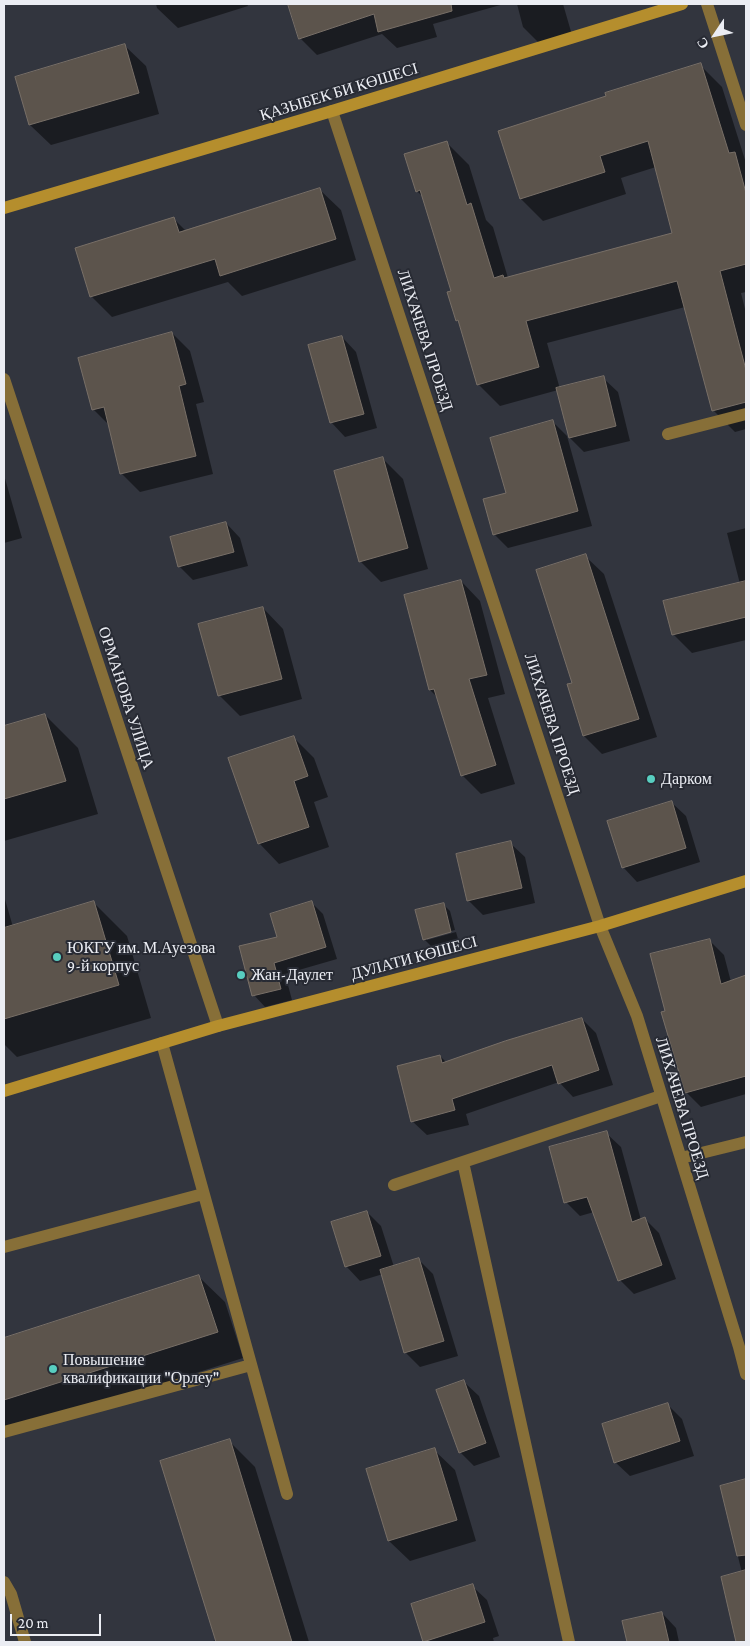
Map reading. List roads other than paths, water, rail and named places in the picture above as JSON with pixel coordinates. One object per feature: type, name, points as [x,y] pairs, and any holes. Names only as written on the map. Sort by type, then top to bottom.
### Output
[{"type":"main road","name":"ҚАЗЫБЕК БИ КӨШЕСІ","points":[[4,208],[332,111],[682,4]]},
{"type":"main road","name":"ДУЛАТИ КӨШЕСІ","points":[[4,1091],[218,1026],[600,926],[746,881]]},
{"type":"street","points":[[707,4],[746,125]]},
{"type":"street","name":"ЛИХАЧЕВА ПРОЕЗД","points":[[332,111],[600,926],[637,1016],[661,1096],[743,1346],[746,1374]]},
{"type":"street","name":"ОРМАНОВА УЛИЦА","points":[[4,379],[218,1026]]},
{"type":"street","points":[[668,434],[746,414]]},
{"type":"street","points":[[162,1043],[286,1494]]},
{"type":"street","points":[[394,1185],[661,1096]]},
{"type":"street","points":[[681,1158],[746,1142]]},
{"type":"street","points":[[463,1162],[569,1642]]},
{"type":"street","points":[[4,1247],[203,1194]]},
{"type":"street","points":[[4,1432],[251,1364]]},
{"type":"street","points":[[4,1582],[11,1594],[25,1642]]},
{"type":"place","name":"Дарком","points":[[651,779]]},
{"type":"place","name":"ЮКГУ им. М.Ауезова 9-й корпус","points":[[57,957]]},
{"type":"place","name":"Жан-Даулет","points":[[241,975]]},
{"type":"place","name":"Повышение квалификации \"Орлеу\"","points":[[53,1369]]}]
